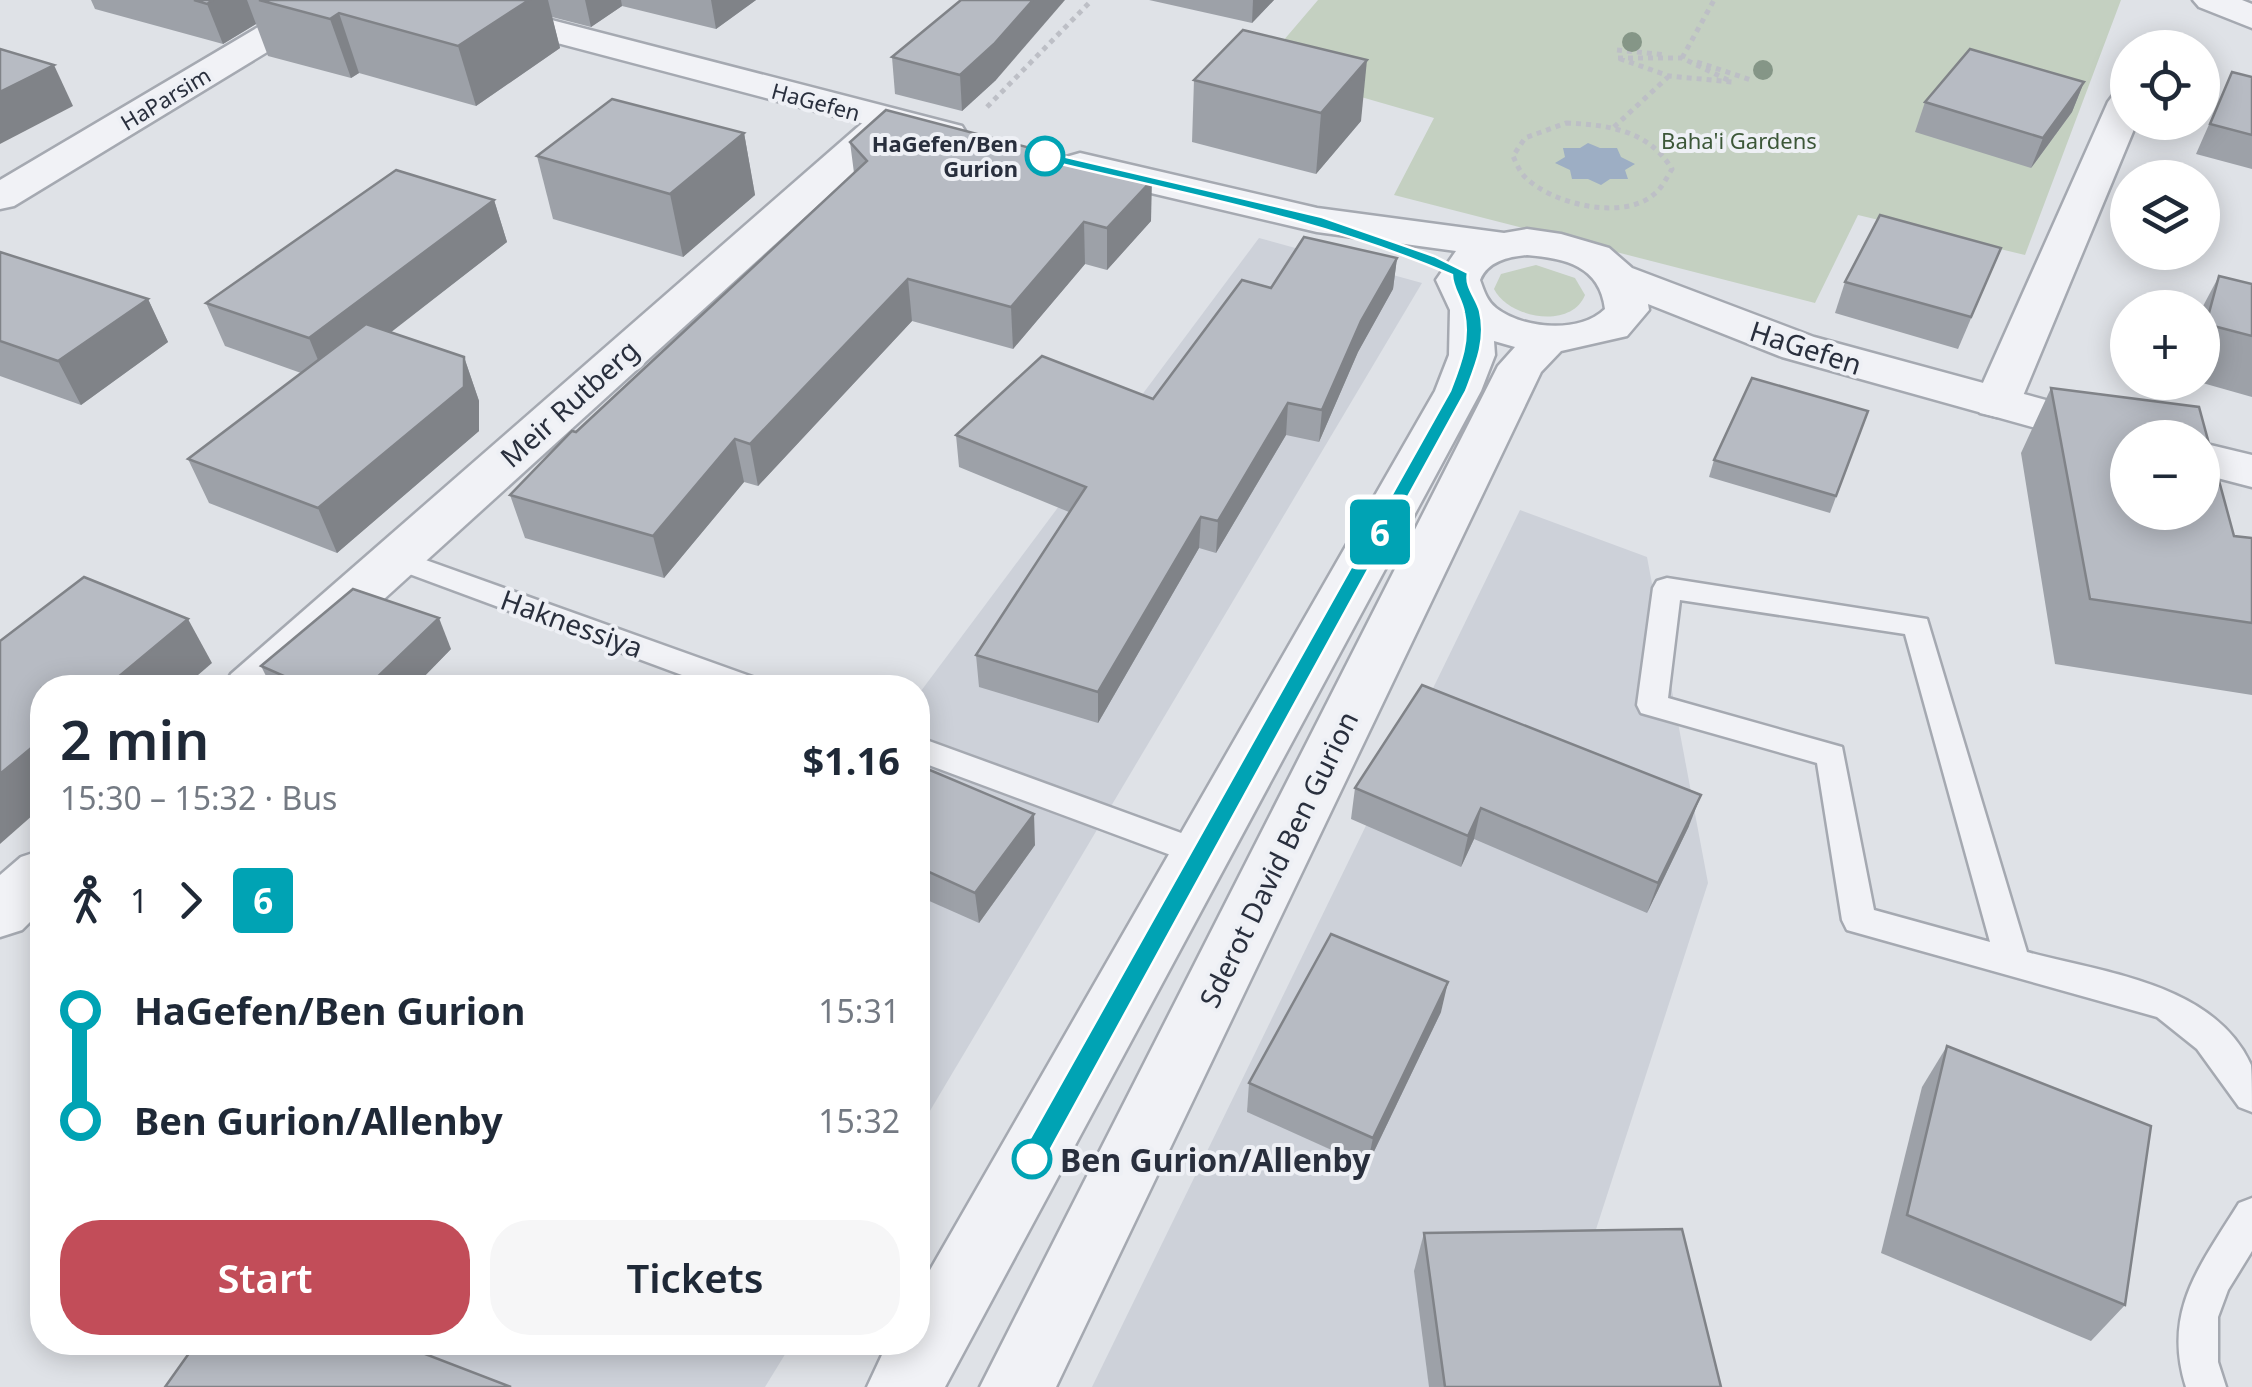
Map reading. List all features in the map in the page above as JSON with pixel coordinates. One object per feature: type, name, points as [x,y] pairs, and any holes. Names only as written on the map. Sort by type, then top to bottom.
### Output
[{"type":"street","name":"HaParsim","points":[[0,197],[329,0]]},
{"type":"street","name":"HaGefen","points":[[433,0],[888,120],[982,127]]},
{"type":"street","points":[[2211,0],[2252,18]]},
{"type":"street","name":"Meir Rutberg","points":[[264,675],[888,120]]},
{"type":"street","points":[[1996,403],[2110,140]]},
{"type":"street","points":[[1038,154],[1317,220],[1500,245],[1554,244],[1604,263],[1620,278],[1627,294],[1627,310],[1614,326],[1574,337],[1550,338],[1509,331],[1466,292],[1317,220]]},
{"type":"street","points":[[930,1341],[1458,391],[1472,355],[1466,292],[1480,253],[1500,245]]},
{"type":"street","name":"HaGefen","points":[[1620,278],[1798,347],[2110,433]]},
{"type":"street","name":"HaGefen","points":[[1614,326],[1996,403]]},
{"type":"street","name":"Sderot David Ben Gurion","points":[[1017,1387],[1521,366],[1550,338]]},
{"type":"street","points":[[2220,463],[2252,471]]},
{"type":"street","points":[[0,912],[30,885]]},
{"type":"street","points":[[904,1387],[922,1355]]},
{"type":"lane","name":"Haknessiya","points":[[394,558],[714,675]]},
{"type":"lane","points":[[2012,959],[1918,626],[1667,588],[1652,706],[1831,756],[1858,920],[2168,1004],[2210,1038],[2252,1096]]},
{"type":"lane","points":[[930,753],[1204,854]]},
{"type":"lane","points":[[2206,1387],[2195,1348],[2195,1315],[2252,1216]]},
{"type":"path","points":[[982,127],[1092,0]]},
{"type":"path","points":[[1682,58],[1714,0]]},
{"type":"path","points":[[1617,50],[1682,58],[1752,80]]},
{"type":"path","points":[[1618,58],[1682,58],[1732,82],[1669,76],[1618,58]]},
{"type":"path","points":[[1614,127],[1638,135],[1666,154],[1672,168],[1667,186],[1651,198],[1622,205],[1562,200],[1519,176],[1512,162],[1512,150],[1522,138],[1542,128],[1566,123],[1614,127],[1669,76]]},
{"type":"shaded area","points":[[1259,238],[1422,283],[930,1111],[930,679]]},
{"type":"shaded area","points":[[1520,510],[1647,557],[1708,883],[1545,1387],[1092,1387]]},
{"type":"shaded area","points":[[424,1355],[785,1355],[765,1387],[400,1387]]},
{"type":"green space","name":"Baha'i Gardens","points":[[1318,0],[2121,0],[2025,255],[1858,215],[1815,303],[1394,195],[1434,118],[1260,68]]},
{"type":"green space","points":[[1536,265],[1575,278],[1585,295],[1578,306],[1567,313],[1540,316],[1525,313],[1501,299],[1494,289],[1501,274]]},
{"type":"water","points":[[1588,143],[1617,148],[1621,157],[1635,164],[1625,170],[1628,179],[1610,179],[1601,185],[1588,179],[1572,179],[1570,170],[1555,163],[1565,157],[1563,148],[1580,148]]},
{"type":"building","points":[[259,0],[529,0],[458,46],[339,13],[330,19]]},
{"type":"building","points":[[961,0],[1033,0],[960,75],[892,57]]},
{"type":"building","points":[[1243,30],[1367,60],[1321,113],[1194,80]]},
{"type":"building","points":[[0,49],[54,65],[0,92]]},
{"type":"building","points":[[1970,49],[2084,82],[2043,138],[1925,102]]},
{"type":"building","points":[[2232,72],[2252,77],[2252,135],[2220,127],[2220,100]]},
{"type":"building","points":[[612,99],[744,133],[670,194],[537,156]]},
{"type":"building","points":[[886,110],[1152,180],[1107,228],[1084,222],[1011,307],[908,279],[750,444],[735,439],[653,536],[510,495],[572,431],[576,432],[867,161],[850,142]]},
{"type":"building","points":[[396,170],[494,200],[309,338],[206,303]]},
{"type":"building","points":[[1880,215],[2001,248],[1971,317],[1845,282]]},
{"type":"building","points":[[1304,237],[1397,258],[1361,321],[1322,410],[1288,403],[1218,521],[1201,517],[1098,692],[976,655],[1086,487],[956,435],[1042,356],[1153,399],[1242,280],[1271,288]]},
{"type":"building","points":[[0,252],[148,299],[58,361],[0,341]]},
{"type":"building","points":[[2219,276],[2252,284],[2252,336],[2220,328],[2220,290],[2215,290]]},
{"type":"building","points":[[366,324],[464,357],[464,387],[318,508],[188,459]]},
{"type":"building","points":[[1752,378],[1868,411],[1836,496],[1714,460]]},
{"type":"building","points":[[2051,388],[2110,396],[2110,400],[2199,407],[2203,420],[2110,420],[2110,530],[2220,530],[2220,484],[2234,536],[2252,538],[2252,623],[2090,599]]},
{"type":"building","points":[[84,577],[188,619],[121,675],[30,675],[30,749],[0,774],[0,641]]},
{"type":"building","points":[[353,589],[439,618],[380,675],[281,675],[261,666]]},
{"type":"building","points":[[1422,685],[1701,795],[1658,883],[1481,808],[1468,836],[1355,788]]},
{"type":"building","points":[[930,770],[1034,814],[975,893],[930,872]]},
{"type":"building","points":[[1331,934],[1448,982],[1373,1138],[1249,1083]]},
{"type":"building","points":[[1947,1046],[2151,1126],[2125,1305],[1907,1215]]},
{"type":"building","points":[[1682,1229],[1721,1387],[1445,1387],[1424,1233]]},
{"type":"building","points":[[188,1355],[428,1355],[511,1387],[165,1387]]},
{"type":"bus line","name":"6","points":[[1032,1159],[1458,391],[1472,355],[1474,333],[1472,310],[1458,280],[1460,273],[1429,260],[1317,220],[1045,156]]},
{"type":"place","name":"HaGefen/Ben Gurion","points":[[1045,156]]},
{"type":"place","name":"Ben Gurion/Allenby","points":[[1032,1159]]}]
